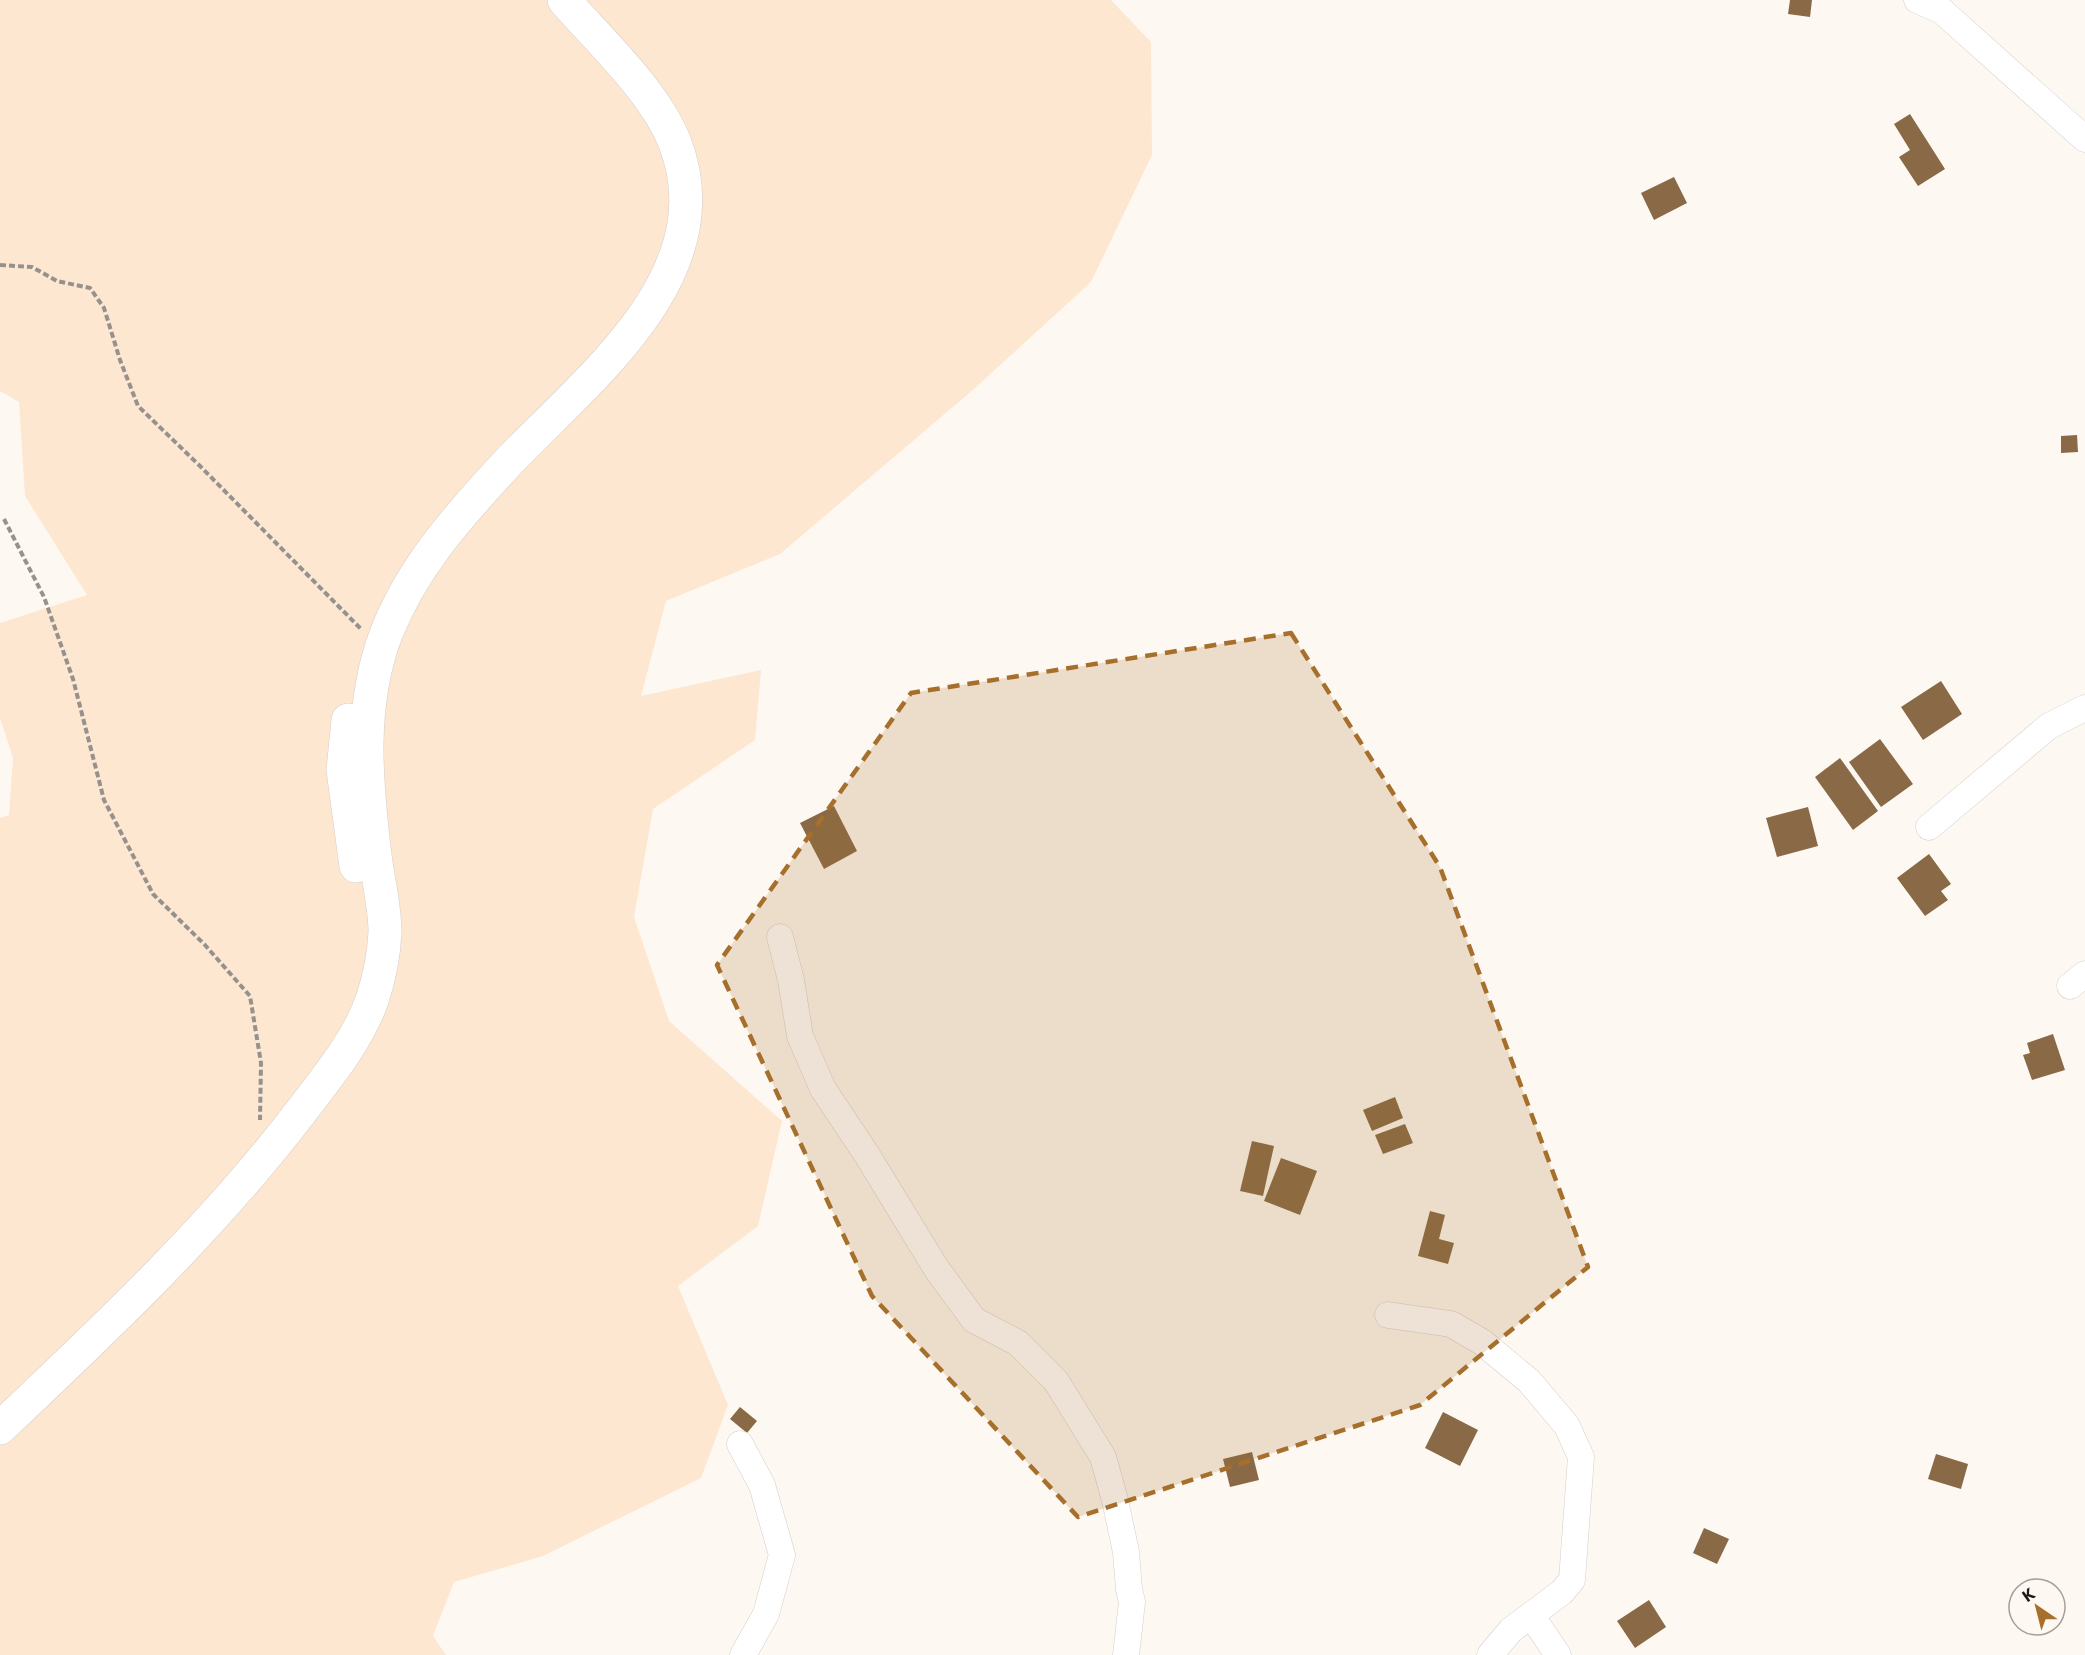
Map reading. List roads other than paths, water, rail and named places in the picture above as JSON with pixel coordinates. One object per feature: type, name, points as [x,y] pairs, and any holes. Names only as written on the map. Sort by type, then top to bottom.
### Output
[{"type":"main road","points":[[0,1400],[94,1312],[184,1218],[260,1133],[317,1061],[345,1020],[360,987],[364,941],[361,896],[348,818],[343,770],[350,700],[365,634],[386,584],[463,481],[585,356],[626,306],[659,246],[665,229],[668,201],[659,151],[631,107],[540,0]]},
{"type":"main road","points":[[0,1428],[122,1311],[226,1203],[326,1080],[357,1032],[371,1002],[380,968],[385,931],[366,760],[370,693],[386,633],[422,562],[446,531],[634,330],[657,297],[675,261],[686,208],[684,174],[675,143],[661,113],[564,0]]},
{"type":"street","points":[[1917,0],[1942,11],[2085,139]]},
{"type":"street","points":[[1929,827],[2049,726],[2085,708]]},
{"type":"street","points":[[780,937],[791,980],[800,1036],[823,1089],[867,1155],[936,1268],[974,1320],[1018,1343],[1056,1381],[1103,1457],[1126,1552],[1132,1602],[1126,1655]]},
{"type":"street","points":[[1388,1315],[1451,1324],[1482,1342],[1529,1381],[1566,1426],[1581,1457],[1572,1580],[1562,1592],[1511,1630],[1490,1655]]},
{"type":"street","points":[[740,1444],[762,1485],[782,1554],[766,1614],[743,1655]]},
{"type":"street","points":[[1531,1616],[1558,1655]]}]
